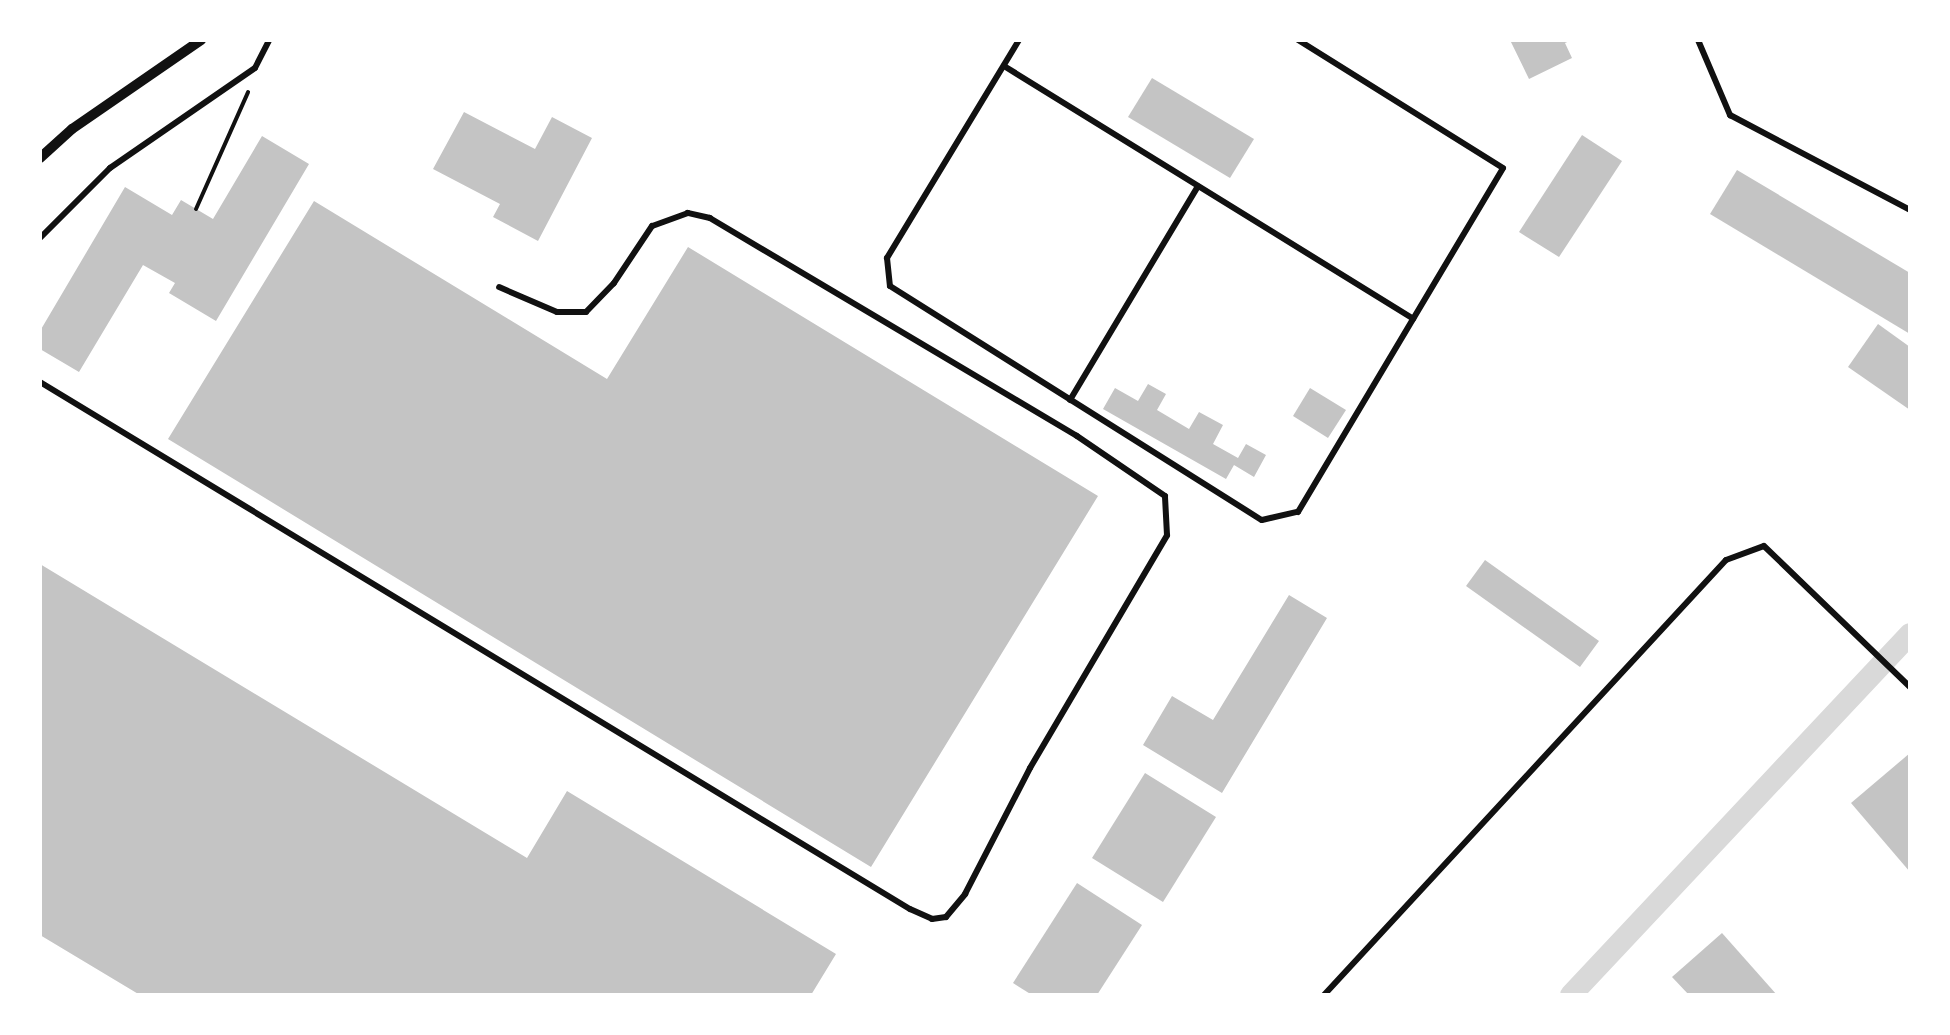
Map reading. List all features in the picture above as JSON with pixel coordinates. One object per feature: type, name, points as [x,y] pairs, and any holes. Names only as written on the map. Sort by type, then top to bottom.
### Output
[{"type":"street","points":[[40,158],[72,129],[201,40]]},
{"type":"lane","points":[[40,238],[110,168],[256,68],[269,40]]},
{"type":"lane","points":[[1019,40],[887,258],[890,286],[1262,520],[1298,512],[1503,168],[1298,40]]},
{"type":"lane","points":[[1698,40],[1730,115],[1910,210]]},
{"type":"lane","points":[[1004,66],[1413,319]]},
{"type":"lane","points":[[1070,400],[1198,186]]},
{"type":"lane","points":[[40,382],[910,909],[932,918],[946,917],[965,894],[1030,768],[1167,535],[1165,496],[1078,436],[710,218],[688,213],[652,226],[614,283],[586,312],[557,312],[499,287]]},
{"type":"lane","points":[[1324,995],[1726,560],[1764,546],[1909,685]]},
{"type":"path","points":[[196,209],[241,114],[256,68]]},
{"type":"building","points":[[1510,40],[1572,40],[1565,43],[1572,58],[1529,79]]},
{"type":"building","points":[[1152,78],[1254,139],[1230,178],[1128,117]]},
{"type":"building","points":[[464,112],[535,149],[552,117],[592,138],[538,241],[493,217],[500,204],[433,169]]},
{"type":"building","points":[[1582,135],[1622,161],[1559,257],[1519,232]]},
{"type":"building","points":[[262,136],[309,164],[216,321],[169,293],[175,283],[143,265],[79,372],[40,349],[40,331],[125,187],[172,215],[181,200],[213,219]]},
{"type":"building","points":[[1737,170],[1910,273],[1910,334],[1710,214]]},
{"type":"building","points":[[314,201],[607,379],[688,247],[1098,496],[871,867],[168,439]]},
{"type":"building","points":[[1878,324],[1910,347],[1910,410],[1848,367]]},
{"type":"building","points":[[1148,384],[1166,394],[1157,410],[1189,429],[1199,412],[1223,425],[1213,444],[1238,458],[1246,444],[1266,455],[1254,477],[1234,465],[1226,479],[1103,409],[1115,388],[1138,401]]},
{"type":"building","points":[[1310,388],[1346,410],[1328,438],[1293,416]]},
{"type":"building","points":[[1485,560],[1599,641],[1580,667],[1466,586]]},
{"type":"building","points":[[40,564],[527,858],[567,791],[836,954],[811,995],[140,995],[40,935]]},
{"type":"building","points":[[1289,595],[1327,618],[1222,793],[1143,745],[1172,696],[1213,720]]},
{"type":"building","points":[[1910,753],[1910,872],[1851,803]]},
{"type":"building","points":[[1145,773],[1216,817],[1163,902],[1092,858]]},
{"type":"building","points":[[1077,883],[1142,925],[1097,995],[1032,995],[1013,983]]},
{"type":"building","points":[[1722,933],[1777,995],[1689,995],[1672,977]]},
{"type":"waterway","points":[[1571,995],[1910,634]]}]
